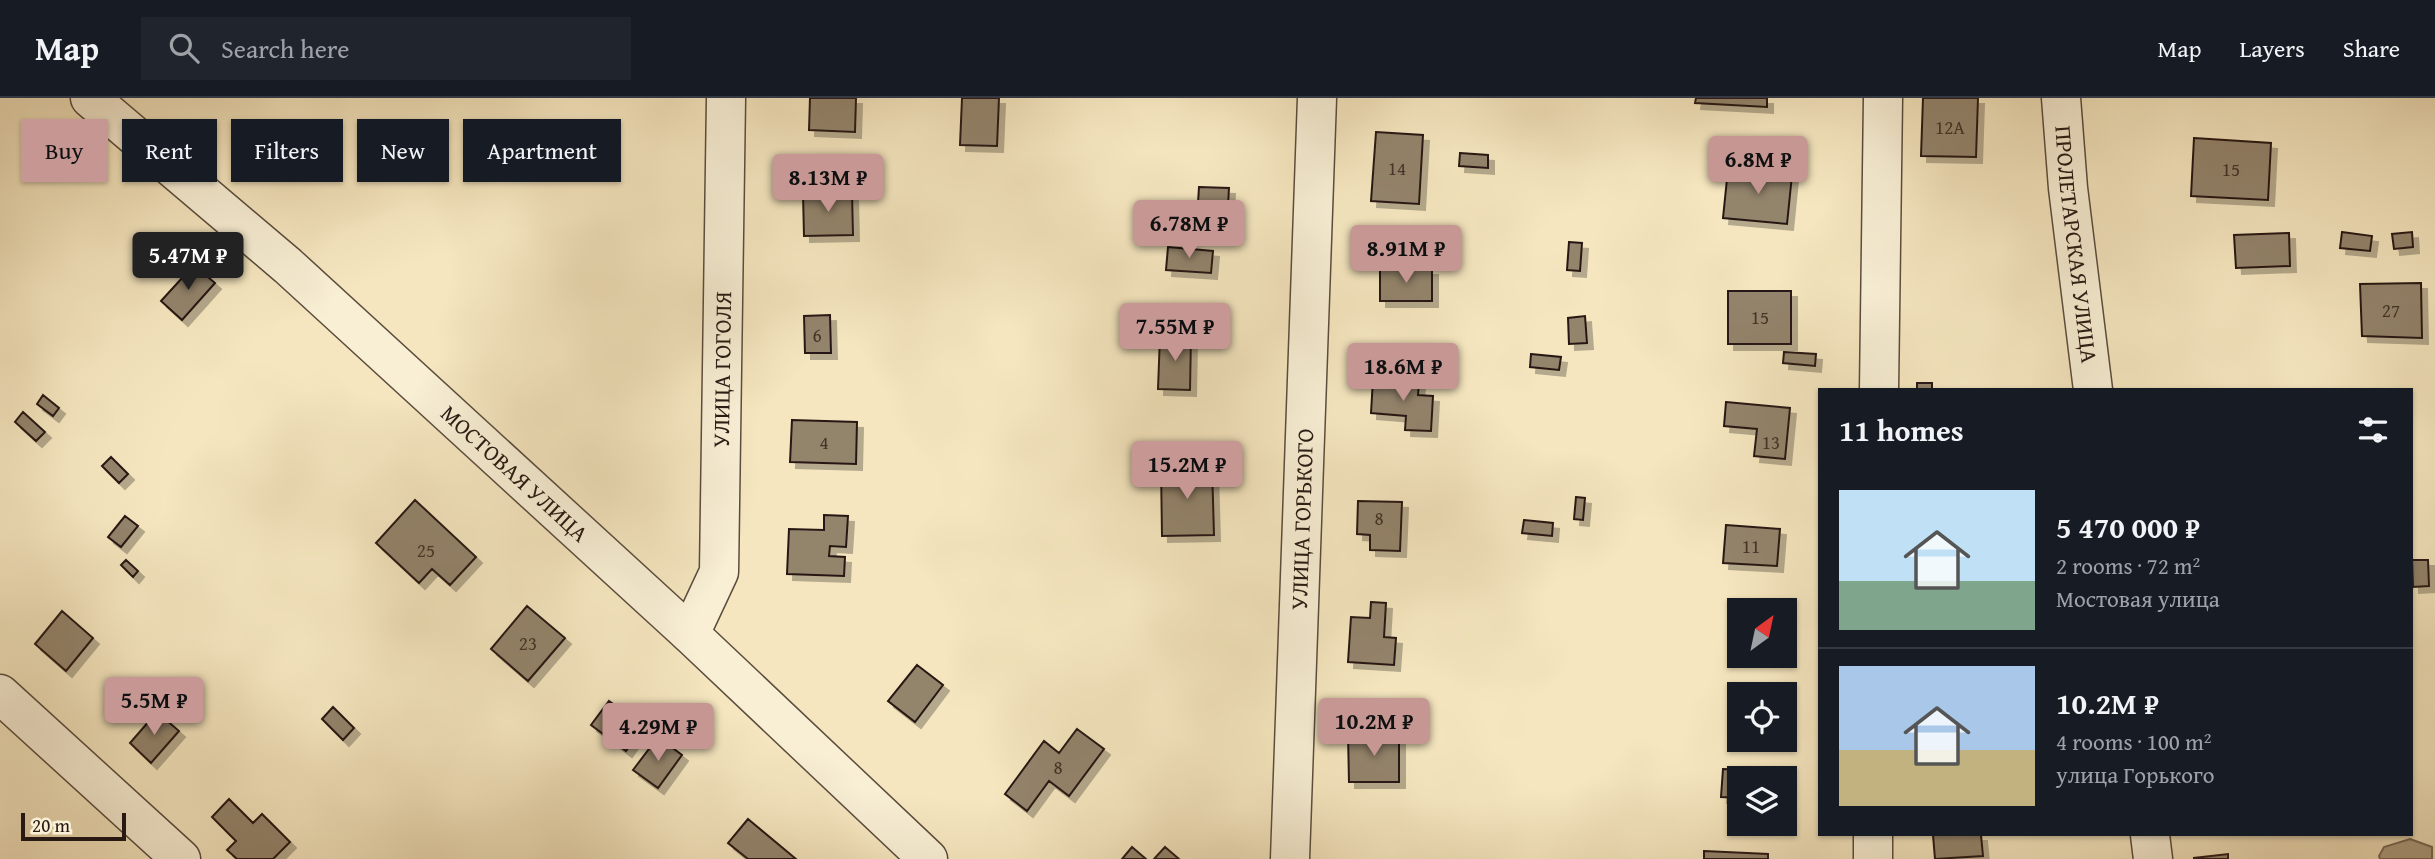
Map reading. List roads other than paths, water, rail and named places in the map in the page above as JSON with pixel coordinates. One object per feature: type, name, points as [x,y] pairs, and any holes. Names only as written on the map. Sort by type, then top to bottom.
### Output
[{"type":"street","name":"МОСТОВАЯ УЛИЦА","points":[[90,98],[288,266],[690,634],[928,859]]},
{"type":"street","name":"УЛИЦА ГОГОЛЯ","points":[[690,634],[719,572],[726,98]]},
{"type":"street","name":"УЛИЦА ГОРЬКОГО","points":[[1290,859],[1317,98]]},
{"type":"street","points":[[1879,388],[1883,98]]},
{"type":"street","name":"ПРОЛЕТАРСКАЯ УЛИЦА","points":[[2061,98],[2068,188],[2094,388]]},
{"type":"street","points":[[0,694],[181,859]]},
{"type":"street","points":[[1873,836],[1873,859]]},
{"type":"street","points":[[2150,836],[2153,859]]}]
